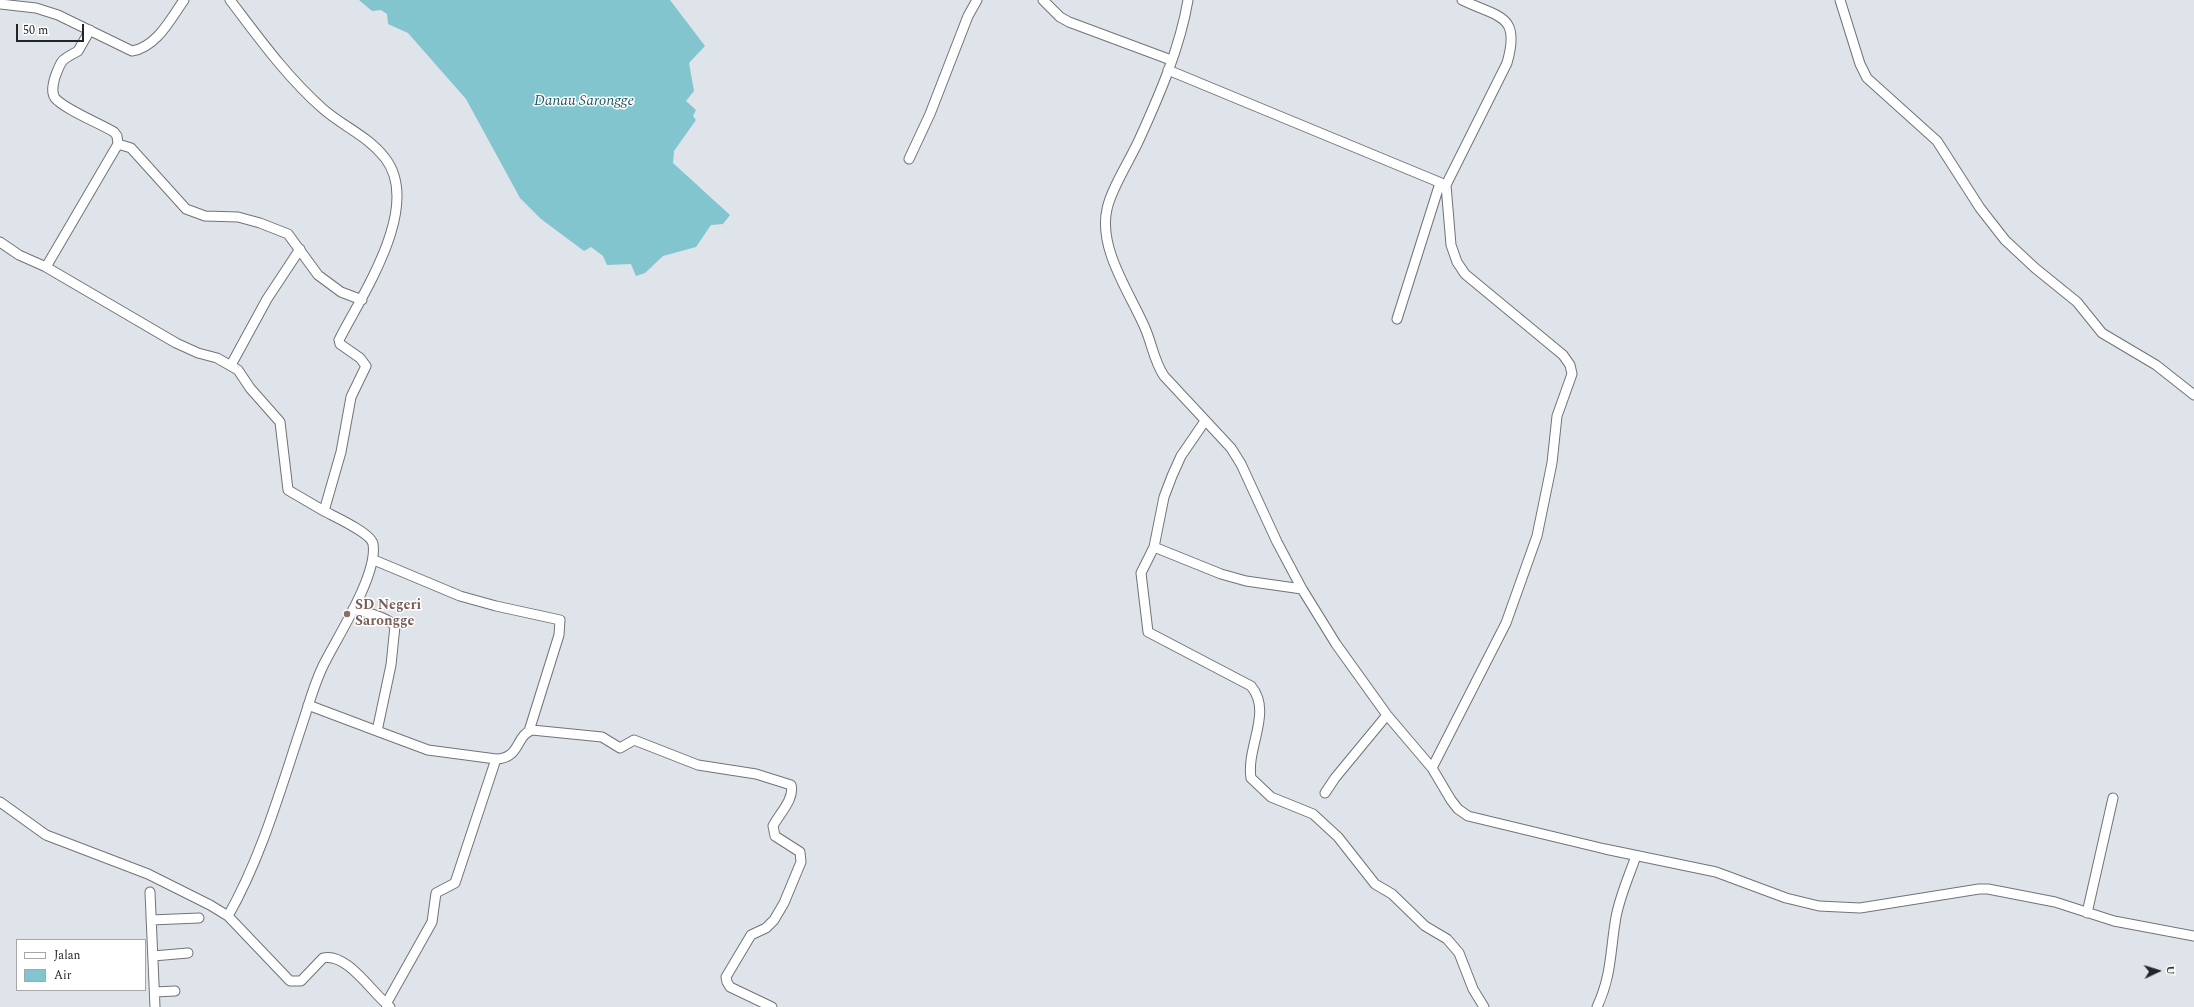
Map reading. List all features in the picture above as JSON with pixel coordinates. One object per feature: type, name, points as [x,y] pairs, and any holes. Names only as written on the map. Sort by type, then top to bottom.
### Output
[{"type":"street","points":[[0,4],[36,8],[50,12],[90,30],[128,50],[137,50],[147,46],[161,32],[184,0]]},
{"type":"street","points":[[230,0],[268,52],[288,75],[322,109],[355,130],[380,152],[391,167],[396,188],[395,217],[387,246],[362,300],[339,340],[340,344],[360,358],[366,366],[351,397],[341,452],[324,511]]},
{"type":"street","points":[[909,159],[930,114],[968,16],[977,0]]},
{"type":"street","points":[[1043,0],[1060,17],[1069,22],[1171,60]]},
{"type":"street","points":[[1188,0],[1168,70],[1139,140],[1107,207],[1106,218],[1114,268],[1145,329],[1159,368],[1205,421],[1231,448],[1241,464],[1302,589],[1336,644],[1387,715],[1432,768],[1458,809],[1468,816],[1636,856],[1716,872],[1786,898],[1819,906],[1860,908],[1980,889],[2055,902],[2114,921],[2194,936]]},
{"type":"street","points":[[1397,319],[1443,184],[1507,63],[1513,45],[1512,30],[1508,22],[1462,0]]},
{"type":"street","points":[[1840,0],[1860,64],[1867,78],[1937,141],[1980,208],[2005,240],[2035,268],[2077,302],[2102,334],[2156,365],[2194,395]]},
{"type":"street","points":[[46,267],[118,144],[117,136],[114,132],[71,109],[56,98],[53,93],[53,84],[60,65],[68,55],[78,51],[90,30]]},
{"type":"street","points":[[1168,70],[1443,184]]},
{"type":"street","points":[[118,144],[131,148],[186,209],[205,216],[238,217],[260,223],[288,234],[318,275],[329,285],[347,296],[362,300]]},
{"type":"street","points":[[1432,768],[1509,616],[1537,536],[1552,463],[1558,416],[1572,374],[1570,365],[1564,355],[1465,274],[1456,262],[1451,245],[1443,184]]},
{"type":"street","points":[[0,242],[19,255],[46,267],[176,343],[231,365],[238,370],[250,388],[280,422],[288,490],[370,537],[373,545],[374,560],[353,609],[325,662],[308,704],[255,859],[241,893],[228,916]]},
{"type":"street","points":[[231,365],[267,299],[300,249]]},
{"type":"street","points":[[1205,421],[1181,456],[1172,476],[1164,497],[1154,547],[1141,573],[1145,596],[1148,632],[1241,679],[1257,692],[1260,703],[1259,722],[1250,758],[1251,778],[1271,797],[1313,814],[1338,837],[1375,884],[1392,894],[1425,926],[1447,939],[1458,953],[1473,989],[1484,1007]]},
{"type":"street","points":[[1154,547],[1221,574],[1246,582],[1302,589]]},
{"type":"street","points":[[308,704],[428,750],[496,759],[505,758],[513,753],[529,731],[559,635],[560,620],[496,606],[460,596],[374,560]]},
{"type":"street","points":[[353,609],[380,617],[391,622],[395,626],[390,665],[377,731]]},
{"type":"street","points":[[1325,793],[1335,778],[1387,715]]},
{"type":"street","points":[[529,731],[535,730],[563,735],[602,737],[620,748],[634,740],[698,765],[756,774],[791,785],[791,793],[786,806],[773,826],[775,836],[800,852],[801,862],[784,903],[774,920],[766,928],[751,935],[726,977],[730,987],[772,1007]]},
{"type":"street","points":[[0,802],[46,835],[148,874],[203,901],[228,916],[290,982],[301,981],[323,958],[338,958],[347,964],[388,1006],[432,922],[436,893],[455,883],[496,759]]},
{"type":"street","points":[[2087,912],[2113,798]]},
{"type":"street","points":[[1598,1007],[1607,987],[1616,916],[1636,856]]},
{"type":"street","points":[[150,892],[155,1007]]},
{"type":"street","points":[[151,920],[199,918]]},
{"type":"street","points":[[153,956],[188,953]]},
{"type":"street","points":[[155,992],[175,991]]},
{"type":"water","name":"Danau Sarongge","points":[[359,0],[670,0],[705,46],[689,63],[694,91],[686,101],[696,110],[693,116],[696,120],[674,151],[673,163],[730,215],[723,224],[711,225],[696,247],[663,256],[645,273],[636,276],[631,264],[607,265],[603,256],[591,247],[584,251],[541,219],[520,198],[466,99],[408,33],[388,24],[387,14],[381,10],[372,11]]},
{"type":"place","name":"SD Negeri Sarongge","points":[[347,614]]}]
